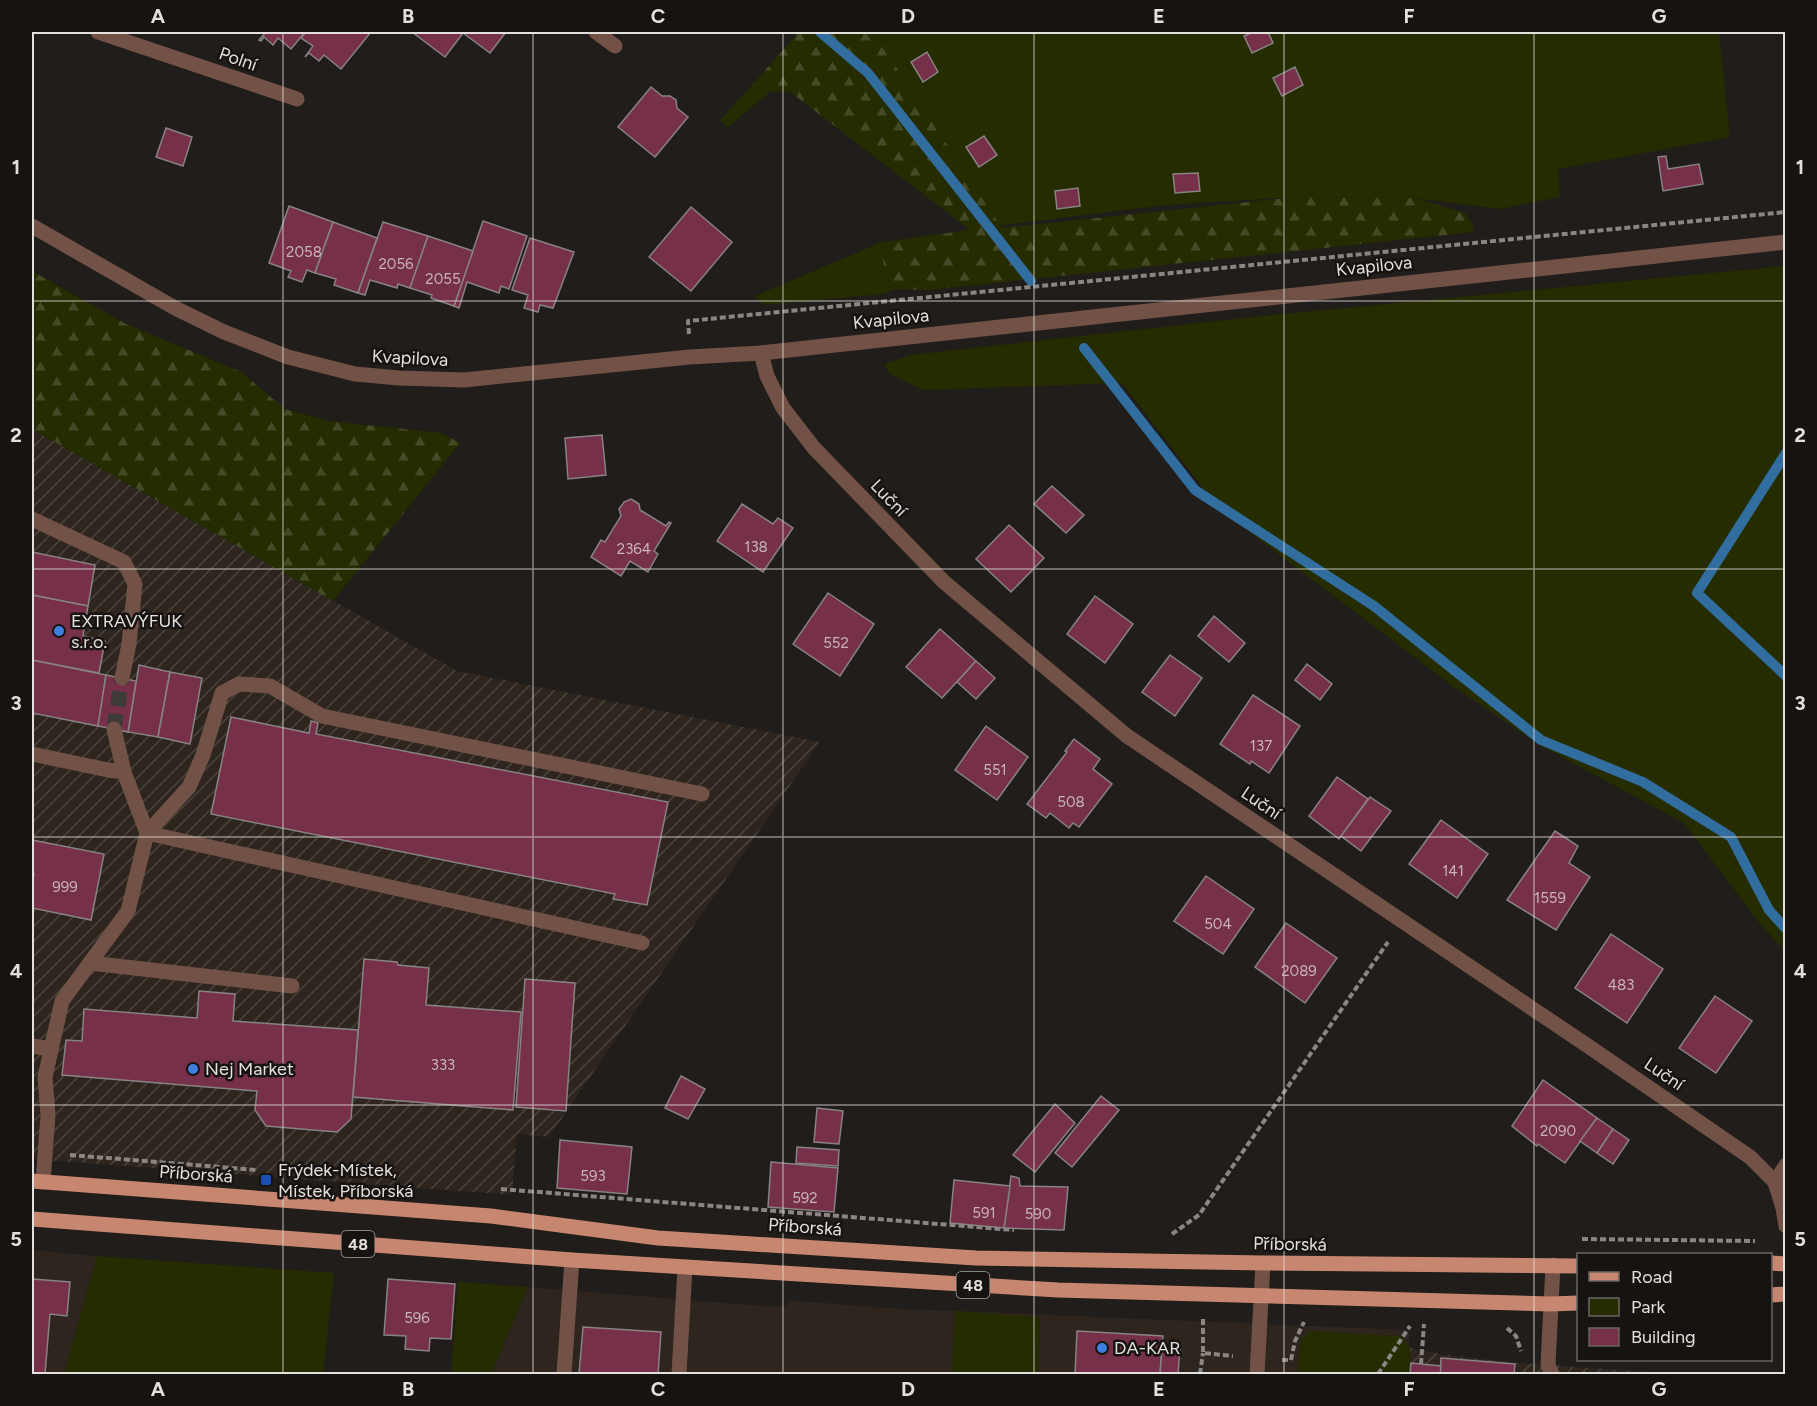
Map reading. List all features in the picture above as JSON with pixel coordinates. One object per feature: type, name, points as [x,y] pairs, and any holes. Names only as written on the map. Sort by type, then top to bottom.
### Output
[{"type":"main road","name":"Příborská","points":[[37,1181],[491,1216],[658,1238],[976,1257],[1577,1266]]},
{"type":"main road","name":"48","points":[[32,1219],[572,1260],[1058,1290],[1577,1303]]},
{"type":"street","name":"Polní","points":[[98,32],[297,99]]},
{"type":"street","points":[[596,32],[615,46]]},
{"type":"street","name":"Kvapilova","points":[[32,226],[175,308],[224,332],[288,357],[355,374],[464,380],[690,357],[761,353],[1785,242]]},
{"type":"street","name":"Luční","points":[[761,353],[766,376],[783,408],[814,448],[944,582],[1127,736],[1750,1157],[1775,1182],[1783,1208],[1785,1226]]},
{"type":"street","points":[[32,519],[124,562],[135,584],[129,644],[122,678]]},
{"type":"street","points":[[37,1181],[46,1153],[48,1115],[45,1077],[62,1001],[128,911],[147,833],[189,787],[203,755],[222,693],[239,684],[270,686],[322,716],[702,794]]},
{"type":"street","points":[[114,729],[124,772],[147,833]]},
{"type":"street","points":[[32,754],[124,772]]},
{"type":"street","points":[[147,833],[642,943]]},
{"type":"street","points":[[90,963],[292,986]]},
{"type":"street","points":[[32,1046],[51,1049]]},
{"type":"street","points":[[1775,1182],[1785,1165]]},
{"type":"street","points":[[564,1374],[572,1260]]},
{"type":"street","points":[[1257,1374],[1263,1263]]},
{"type":"street","points":[[1552,1374],[1548,1365],[1553,1265]]},
{"type":"street","points":[[679,1374],[685,1267]]},
{"type":"path","points":[[690,357],[688,321],[1785,212]]},
{"type":"path","points":[[1184,1234],[1172,1234],[1199,1215],[1402,921]]},
{"type":"path","points":[[46,1153],[268,1171]]},
{"type":"path","points":[[491,1188],[1018,1231]]},
{"type":"path","points":[[1573,1239],[1762,1241]]},
{"type":"path","points":[[1378,1374],[1412,1323]]},
{"type":"path","points":[[1421,1364],[1424,1323]]},
{"type":"path","points":[[1200,1374],[1203,1353]]},
{"type":"shaded area","points":[[32,429],[457,671],[820,742],[549,1137],[517,1134],[512,1195],[32,1159]]},
{"type":"shaded area","points":[[32,1250],[97,1256],[64,1374],[32,1374]]},
{"type":"shaded area","points":[[528,1287],[776,1307],[787,1306],[788,1300],[885,1308],[1409,1330],[1409,1374],[491,1374]]},
{"type":"shaded area","points":[[1410,1348],[1445,1355],[1518,1363],[1681,1374],[1409,1374]]},
{"type":"green space","points":[[799,32],[873,32],[1002,228],[1296,197],[1415,198],[1465,213],[1474,226],[1473,232],[929,290],[895,289],[884,273],[883,260],[897,240],[970,230],[789,91],[770,92],[753,84]]},
{"type":"green space","points":[[873,32],[1719,32],[1730,137],[1558,169],[1560,197],[1500,209],[1415,198],[1296,197],[1166,205],[995,226]]},
{"type":"green space","points":[[753,84],[770,92],[728,127],[720,120]]},
{"type":"green space","points":[[897,240],[883,260],[884,273],[895,289],[883,294],[764,305],[755,296],[882,242]]},
{"type":"green space","points":[[1785,266],[1785,951],[1760,924],[1684,823],[1543,747],[1454,687],[1219,509],[1122,383],[923,390],[890,374],[884,364],[910,355],[1263,316]]},
{"type":"green space","points":[[32,271],[124,323],[241,372],[285,409],[328,421],[441,433],[460,443],[333,601],[32,429]]},
{"type":"green space","points":[[97,1256],[334,1273],[323,1374],[64,1374]]},
{"type":"green space","points":[[458,1282],[528,1287],[491,1374],[451,1374]]},
{"type":"green space","points":[[955,1311],[1040,1317],[1038,1374],[952,1374]]},
{"type":"green space","points":[[1310,1331],[1401,1336],[1410,1348],[1409,1374],[1297,1374],[1300,1342]]},
{"type":"building","points":[[266,32],[305,32],[291,49],[278,38],[273,45],[264,37],[261,41],[259,40]]},
{"type":"building","points":[[306,32],[371,32],[341,69],[324,55],[319,61],[309,53],[305,57],[313,46],[301,38]]},
{"type":"building","points":[[412,32],[506,32],[490,53],[463,33],[445,57]]},
{"type":"building","points":[[1254,32],[1268,32],[1273,43],[1252,53],[1244,36]]},
{"type":"building","points":[[927,52],[938,72],[923,82],[911,62]]},
{"type":"building","points":[[1295,67],[1303,85],[1282,96],[1273,78]]},
{"type":"building","points":[[651,87],[662,96],[670,96],[676,100],[677,108],[688,117],[655,157],[618,127]]},
{"type":"building","points":[[166,128],[192,137],[183,166],[156,157]]},
{"type":"building","points":[[984,136],[997,155],[979,167],[966,147]]},
{"type":"building","points":[[1666,156],[1668,169],[1699,164],[1703,184],[1663,191],[1658,157]]},
{"type":"building","points":[[1198,173],[1200,191],[1175,193],[1173,174]]},
{"type":"building","points":[[1078,188],[1080,206],[1057,209],[1055,191]]},
{"type":"building","points":[[289,206],[333,222],[315,273],[307,270],[302,282],[288,277],[291,271],[269,263]]},
{"type":"building","points":[[691,207],[732,242],[691,291],[649,257]]},
{"type":"building","points":[[483,221],[527,236],[509,289],[501,286],[499,293],[467,282],[459,308],[454,306]]},
{"type":"building","points":[[333,222],[377,238],[358,293],[334,285],[336,279],[315,273]]},
{"type":"building","points":[[383,222],[428,236],[410,288],[398,284],[397,288],[370,280],[365,295],[358,293]]},
{"type":"building","points":[[428,236],[473,251],[454,306],[431,298],[432,295],[410,288]]},
{"type":"building","points":[[530,238],[574,252],[553,308],[540,305],[538,312],[524,308],[528,295],[512,290]]},
{"type":"building","points":[[602,435],[606,475],[568,479],[565,438]]},
{"type":"building","points":[[1052,486],[1084,515],[1066,533],[1034,504]]},
{"type":"building","points":[[631,499],[639,504],[640,510],[666,526],[669,522],[671,523],[654,551],[658,554],[648,572],[630,561],[621,576],[591,557],[601,540],[605,542],[621,516],[619,509],[624,502]]},
{"type":"building","points":[[742,504],[773,524],[778,518],[793,528],[763,572],[717,541]]},
{"type":"building","points":[[1009,525],[1044,558],[1011,592],[976,559]]},
{"type":"building","points":[[32,552],[95,565],[88,606],[32,595]]},
{"type":"building","points":[[828,593],[874,624],[840,676],[793,644]]},
{"type":"building","points":[[32,595],[88,606],[83,636],[105,641],[99,673],[32,660]]},
{"type":"building","points":[[1095,596],[1133,624],[1105,663],[1067,634]]},
{"type":"building","points":[[1214,616],[1245,643],[1229,662],[1198,636]]},
{"type":"building","points":[[940,629],[976,661],[942,698],[906,667]]},
{"type":"building","points":[[1170,655],[1202,678],[1175,716],[1142,692]]},
{"type":"building","points":[[32,660],[106,675],[98,726],[32,713]]},
{"type":"building","points":[[976,661],[995,678],[976,699],[957,682]]},
{"type":"building","points":[[1307,664],[1332,684],[1320,700],[1295,680]]},
{"type":"building","points":[[139,665],[170,672],[158,737],[128,732]]},
{"type":"building","points":[[170,672],[202,678],[190,744],[158,737]]},
{"type":"building","points":[[106,675],[136,681],[128,732],[98,726]]},
{"type":"building","points":[[1253,695],[1300,726],[1269,773],[1251,761],[1250,764],[1220,744]]},
{"type":"building","points":[[231,717],[309,733],[311,721],[318,723],[316,734],[668,802],[647,905],[613,899],[615,894],[211,814]]},
{"type":"building","points":[[986,726],[1028,757],[997,800],[955,770]]},
{"type":"building","points":[[1074,739],[1100,759],[1093,769],[1112,784],[1079,827],[1073,823],[1069,828],[1050,813],[1046,818],[1027,804],[1067,752],[1065,751]]},
{"type":"building","points":[[1337,777],[1368,799],[1339,839],[1309,816]]},
{"type":"building","points":[[1370,797],[1391,811],[1361,851],[1341,836]]},
{"type":"building","points":[[1441,820],[1488,854],[1457,898],[1409,864]]},
{"type":"building","points":[[1555,831],[1578,846],[1569,863],[1590,877],[1556,930],[1507,900]]},
{"type":"building","points":[[32,840],[104,854],[91,920],[32,908],[34,874],[32,874]]},
{"type":"building","points":[[1206,876],[1254,909],[1223,954],[1174,921]]},
{"type":"building","points":[[1286,923],[1337,958],[1305,1003],[1255,967]]},
{"type":"building","points":[[1611,934],[1663,969],[1627,1023],[1575,988]]},
{"type":"building","points":[[364,959],[429,968],[426,1005],[521,1012],[513,1110],[353,1097]]},
{"type":"building","points":[[525,979],[575,983],[566,1111],[516,1107]]},
{"type":"building","points":[[199,991],[235,994],[233,1021],[358,1030],[351,1119],[337,1132],[266,1126],[255,1110],[257,1091],[62,1075],[66,1040],[82,1041],[84,1009],[197,1018]]},
{"type":"building","points":[[1715,996],[1752,1021],[1716,1073],[1679,1048]]},
{"type":"building","points":[[681,1076],[705,1089],[688,1119],[665,1108]]},
{"type":"building","points":[[1543,1080],[1597,1118],[1565,1163],[1538,1144],[1537,1146],[1512,1126]]},
{"type":"building","points":[[1101,1096],[1119,1110],[1072,1167],[1055,1153]]},
{"type":"building","points":[[1055,1104],[1075,1123],[1035,1172],[1013,1155]]},
{"type":"building","points":[[817,1108],[843,1111],[839,1144],[814,1142]]},
{"type":"building","points":[[1597,1118],[1613,1129],[1597,1153],[1580,1141]]},
{"type":"building","points":[[1613,1129],[1629,1140],[1613,1164],[1597,1153]]},
{"type":"building","points":[[560,1140],[632,1147],[627,1194],[557,1188]]},
{"type":"building","points":[[797,1147],[839,1150],[838,1166],[796,1163]]},
{"type":"building","points":[[771,1162],[838,1168],[834,1212],[768,1207]]},
{"type":"building","points":[[1011,1176],[1019,1178],[1020,1186],[1068,1187],[1064,1230],[1004,1228]]},
{"type":"building","points":[[954,1180],[1010,1186],[1004,1228],[950,1223]]},
{"type":"building","points":[[32,1279],[70,1282],[67,1316],[50,1314],[45,1374],[32,1374]]},
{"type":"building","points":[[388,1279],[455,1284],[451,1339],[430,1338],[429,1351],[405,1349],[406,1336],[384,1335]]},
{"type":"building","points":[[583,1327],[661,1332],[658,1374],[579,1374]]},
{"type":"building","points":[[1077,1331],[1163,1336],[1160,1374],[1075,1374]]},
{"type":"building","points":[[1162,1348],[1180,1348],[1178,1374],[1160,1374]]},
{"type":"building","points":[[1441,1358],[1515,1364],[1514,1374],[1440,1374]]},
{"type":"building","points":[[1411,1363],[1441,1366],[1440,1374],[1410,1374]]},
{"type":"waterway","points":[[820,32],[868,73],[1031,281]]},
{"type":"waterway","points":[[1084,348],[1195,490],[1374,606],[1541,740],[1643,782],[1731,837],[1769,910],[1786,929]]},
{"type":"waterway","points":[[1786,453],[1697,593],[1786,676]]},
{"type":"tunnel","points":[[114,729],[122,678]]},
{"type":"place","name":"EXTRAVÝFUK s.r.o.","points":[[59,631]]},
{"type":"place","name":"Nej Market","points":[[193,1069]]},
{"type":"place","name":"Frýdek-Místek, Místek, Příborská","points":[[266,1180]]},
{"type":"place","name":"DA-KAR","points":[[1102,1348]]}]
